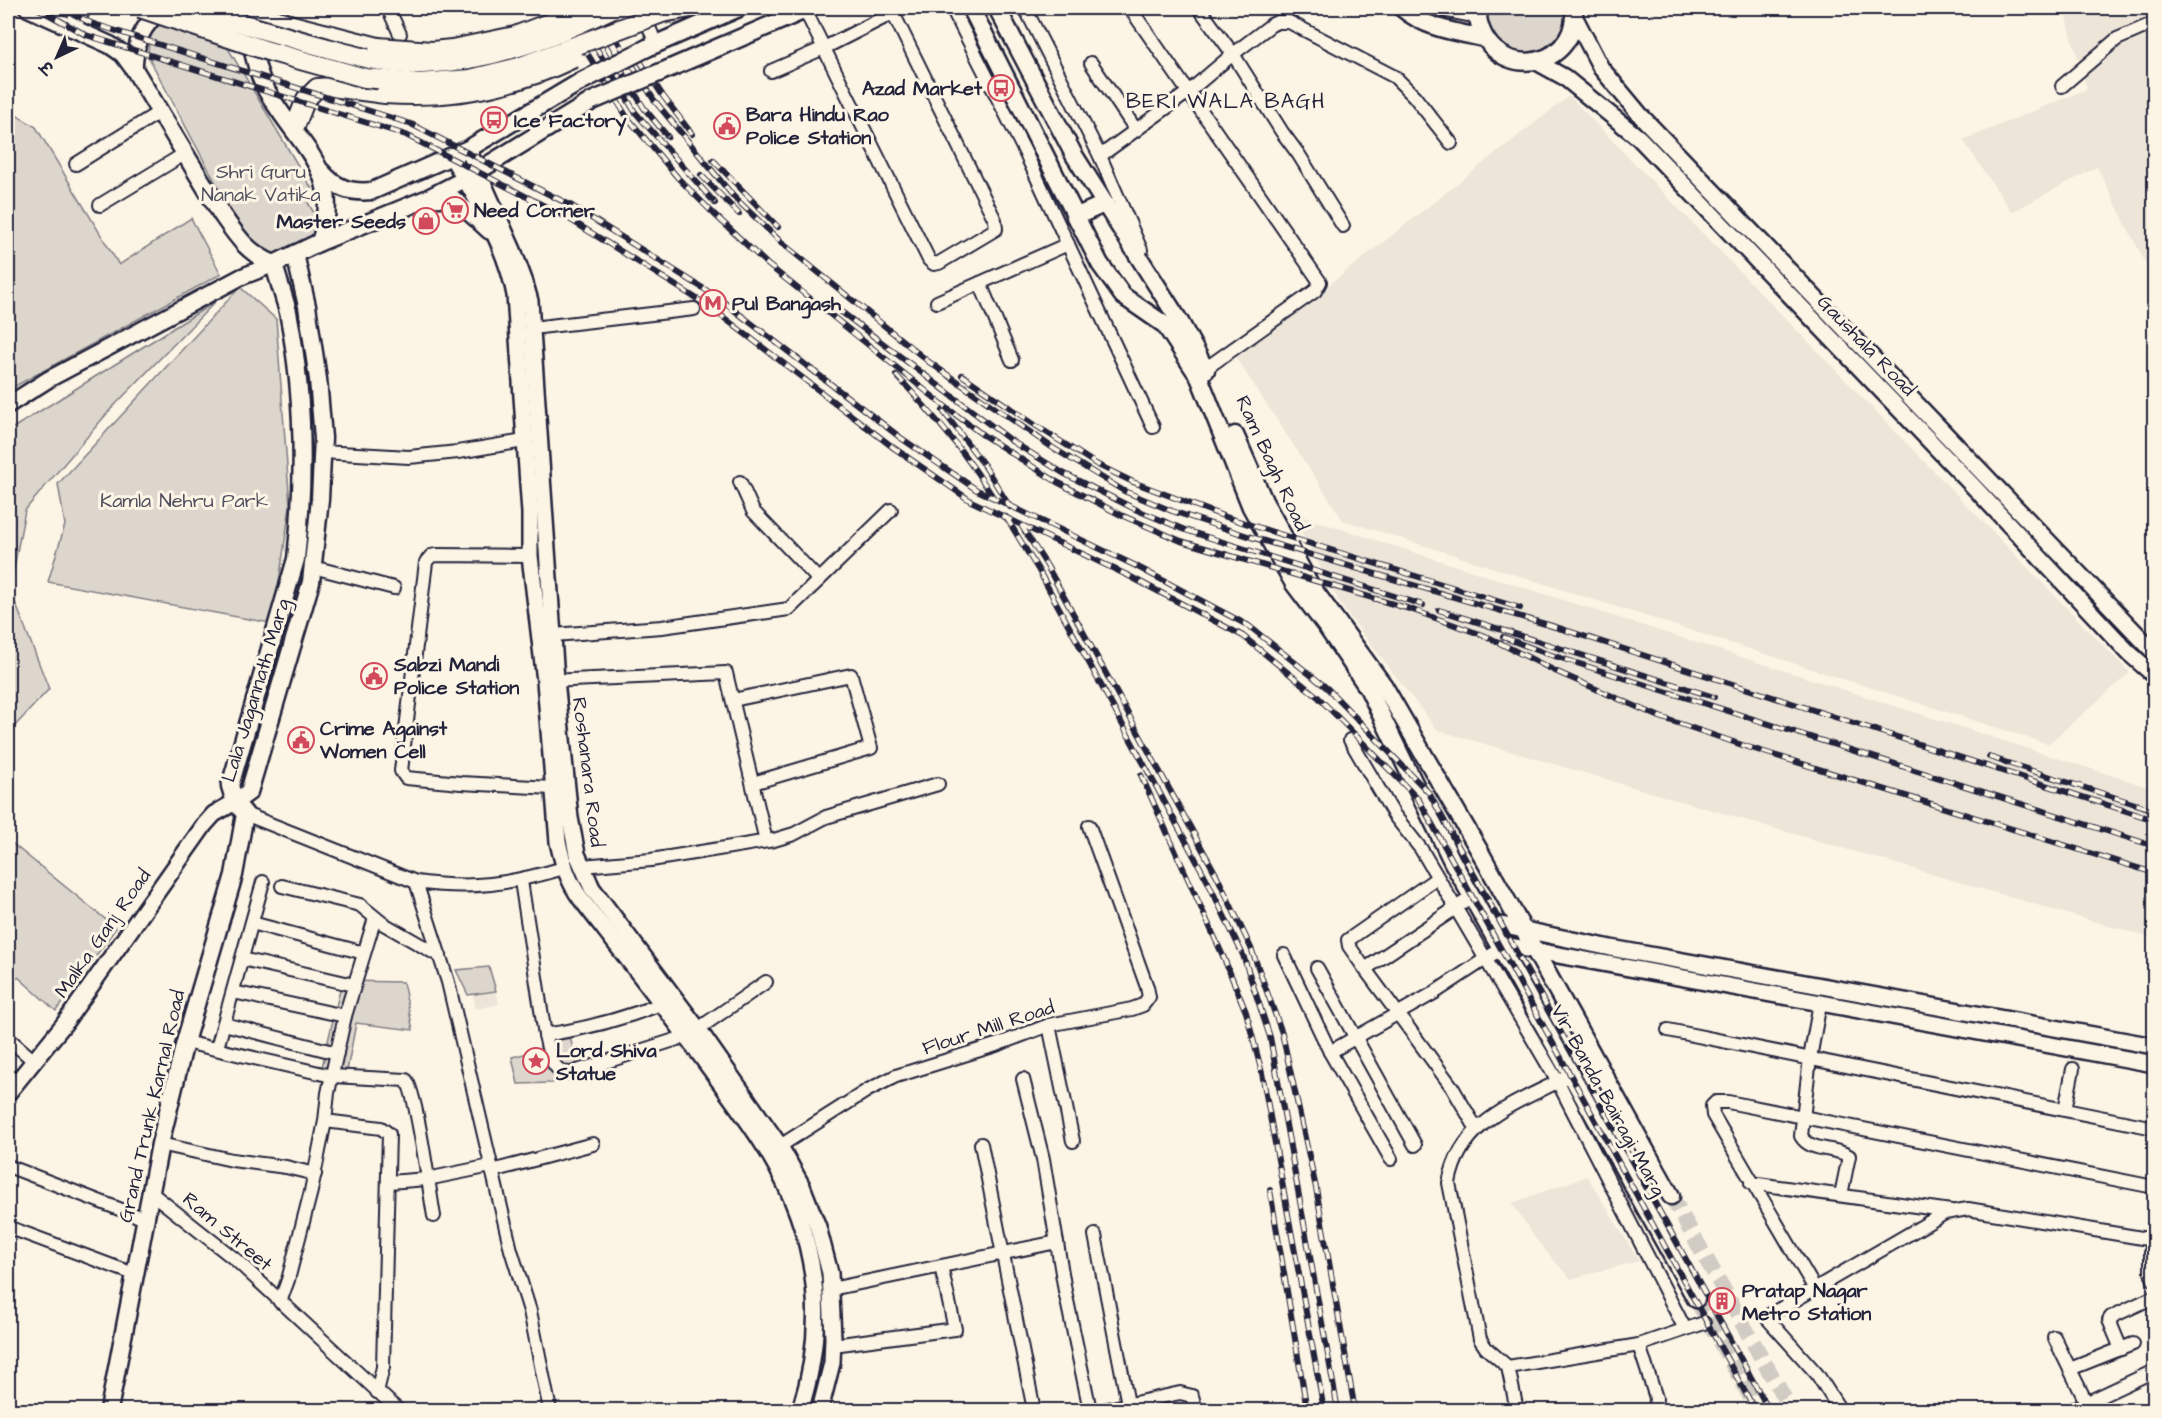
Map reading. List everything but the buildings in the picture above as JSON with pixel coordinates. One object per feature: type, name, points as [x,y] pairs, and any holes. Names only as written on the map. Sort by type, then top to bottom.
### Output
[{"type":"main road","points":[[28,8],[118,50],[135,69],[222,215],[249,251],[274,264],[320,242],[426,198],[472,175],[592,101],[808,9]]},
{"type":"main road","points":[[72,28],[82,8]]},
{"type":"main road","points":[[140,8],[268,51],[365,78],[419,83],[470,80],[519,68],[662,13],[691,8]]},
{"type":"main road","points":[[189,8],[372,60],[421,64],[467,59],[518,48],[559,33],[613,8]]},
{"type":"main road","points":[[243,8],[351,41],[432,51],[483,44],[515,36],[554,21],[597,15]]},
{"type":"main road","points":[[243,8],[257,68],[269,96],[321,171],[337,186],[357,193],[372,191],[452,157],[580,82],[652,46],[739,8]]},
{"type":"main road","name":"Ram Bagh Road","points":[[971,8],[1100,264],[1123,296],[1173,323],[1205,369],[1264,501],[1311,586],[1384,686],[1523,930]]},
{"type":"main road","name":"Ram Bagh Road","points":[[997,8],[1074,155],[1161,291],[1173,323],[1199,377],[1251,507],[1294,584],[1328,628],[1368,688],[1452,861],[1486,922]]},
{"type":"main road","points":[[1402,8],[1423,22],[1445,30],[1484,39]]},
{"type":"main road","points":[[1447,8],[1477,11],[1478,24],[1484,39],[1495,51],[1509,59],[1525,62],[1541,60],[1556,52],[1567,40],[1573,26],[1574,12]]},
{"type":"main road","points":[[294,129],[306,99],[317,88],[332,87],[416,96],[469,92],[518,81],[574,58],[598,38]]},
{"type":"main road","points":[[320,242],[327,215],[325,187],[321,171]]},
{"type":"main road","points":[[1075,217],[1104,204]]},
{"type":"main road","name":"Lala Jagannath Marg","points":[[240,808],[249,792],[289,657],[314,559],[323,438],[318,379],[307,306],[295,254]]},
{"type":"main road","name":"Lala Jagannath Marg","points":[[240,808],[230,786],[271,650],[297,549],[301,434],[297,374],[288,311],[274,264]]},
{"type":"main road","points":[[297,549],[314,559]]},
{"type":"main road","name":"Grand Trunk Karnal Road","points":[[109,1410],[160,1144],[185,1042],[234,875],[240,808]]},
{"type":"main road","name":"Vir Banda Bairagi Marg","points":[[1486,922],[1565,1078],[1696,1299]]},
{"type":"main road","name":"Vir Banda Bairagi Marg","points":[[1523,930],[1671,1196]]},
{"type":"street","points":[[135,69],[136,47],[142,30],[147,21],[163,8]]},
{"type":"street","points":[[388,8],[400,34]]},
{"type":"street","points":[[641,8],[652,46]]},
{"type":"street","points":[[952,8],[1025,152],[1153,428]]},
{"type":"street","points":[[1025,8],[1100,156],[1161,291]]},
{"type":"street","points":[[1130,8],[1320,282],[1315,291],[1205,369]]},
{"type":"street","points":[[1199,8],[1233,54],[1343,226]]},
{"type":"street","points":[[771,71],[824,48],[893,13],[995,220],[996,229],[939,263],[934,264],[929,260],[824,48],[808,9]]},
{"type":"street","points":[[1574,12],[1601,68],[1616,88],[2154,652]]},
{"type":"street","points":[[1100,156],[1187,93],[1233,54],[1277,22],[1289,22],[1395,78],[1414,96],[1451,143]]},
{"type":"street","points":[[2062,86],[2117,39],[2154,23]]},
{"type":"street","name":"Gaushala Road","points":[[1535,60],[1564,77],[1639,138],[2129,652],[2154,675]]},
{"type":"street","points":[[1091,63],[1136,130]]},
{"type":"street","points":[[76,164],[161,111]]},
{"type":"street","name":"Roshanara Road","points":[[468,149],[472,175],[493,235],[508,269],[515,295],[530,513],[530,556],[551,681],[573,838],[592,888],[693,1033],[769,1153],[791,1198],[805,1235],[815,1283],[817,1317],[811,1368],[800,1410]]},
{"type":"street","points":[[100,205],[186,153]]},
{"type":"street","name":"Roshanara Road","points":[[452,157],[472,175],[524,280],[530,301],[553,635],[552,788],[558,842],[564,868],[571,885],[581,899],[662,1004],[693,1033],[780,1146],[802,1186],[826,1252],[831,1288],[833,1345],[828,1386],[820,1410]]},
{"type":"street","points":[[426,198],[453,198],[493,235]]},
{"type":"street","points":[[937,302],[1068,244]]},
{"type":"street","points":[[241,277],[249,251]]},
{"type":"street","points":[[8,405],[49,380],[241,277],[274,264]]},
{"type":"street","points":[[980,283],[1012,360]]},
{"type":"street","points":[[532,328],[694,309]]},
{"type":"street","points":[[322,452],[409,457],[458,452],[524,441]]},
{"type":"street","points":[[740,482],[753,511],[819,580]]},
{"type":"street","points":[[553,635],[662,627],[789,609],[891,510]]},
{"type":"street","points":[[530,556],[436,555],[431,556],[426,562],[401,771],[406,778],[552,788]]},
{"type":"street","points":[[314,559],[394,588]]},
{"type":"street","points":[[551,681],[726,673],[766,841]]},
{"type":"street","points":[[733,700],[851,675],[871,748],[753,783]]},
{"type":"street","points":[[1350,740],[1394,815],[1413,838],[1486,959],[1565,1078],[1685,1329]]},
{"type":"street","points":[[582,866],[651,860],[766,841],[794,834],[826,817],[939,784]]},
{"type":"street","points":[[240,808],[396,876],[416,882],[471,886],[496,885],[521,881],[564,868]]},
{"type":"street","name":"Malka Ganj Road","points":[[8,1093],[64,1024],[205,824],[214,814],[240,808]]},
{"type":"street","name":"Flour Mill Road","points":[[780,1146],[881,1083],[1049,1025],[1143,1005],[1149,997],[1089,826]]},
{"type":"street","points":[[1437,878],[1348,940],[1349,946],[1365,969],[1452,1087],[1476,1128]]},
{"type":"street","points":[[521,881],[545,1035],[555,1066],[564,1073],[571,1073],[693,1033],[766,982]]},
{"type":"street","points":[[217,1048],[263,882]]},
{"type":"street","points":[[416,882],[440,956],[466,1057],[511,1250],[530,1311],[550,1410]]},
{"type":"street","points":[[282,886],[360,905],[375,918],[440,956]]},
{"type":"street","points":[[1365,969],[1472,897]]},
{"type":"street","points":[[280,1302],[288,1280],[315,1174],[345,1016],[375,918]]},
{"type":"street","points":[[1486,922],[1611,948],[2154,1046]]},
{"type":"street","points":[[252,923],[364,954]]},
{"type":"street","points":[[1330,1052],[1486,959],[1499,947],[1535,951],[2154,1064]]},
{"type":"street","points":[[1284,955],[1330,1052],[1391,1159]]},
{"type":"street","points":[[242,959],[354,985]]},
{"type":"street","points":[[1317,968],[1415,1145]]},
{"type":"street","points":[[1830,987],[1823,1004],[1810,1058],[1801,1136],[1806,1143],[1849,1156],[1841,1195]]},
{"type":"street","points":[[233,992],[345,1016]]},
{"type":"street","points":[[545,1035],[576,1031],[634,1015],[662,1004]]},
{"type":"street","points":[[224,1024],[337,1053]]},
{"type":"street","points":[[1049,1025],[1073,1141]]},
{"type":"street","points":[[1668,1030],[2154,1128]]},
{"type":"street","points":[[8,1038],[34,1061]]},
{"type":"street","points":[[185,1042],[332,1076],[393,1078],[407,1082],[415,1105],[434,1216]]},
{"type":"street","points":[[2065,1110],[2073,1069]]},
{"type":"street","points":[[1517,1410],[1508,1367],[1486,1348],[1480,1339],[1449,1183],[1452,1168],[1461,1149],[1476,1128],[1490,1117],[1565,1078]]},
{"type":"street","points":[[1023,1079],[1043,1159],[1065,1291],[1090,1410]]},
{"type":"street","points":[[1815,1289],[1713,1115],[1712,1106],[1716,1102],[1728,1102],[2154,1188]]},
{"type":"street","points":[[325,1121],[386,1130],[389,1134],[383,1367],[376,1392]]},
{"type":"street","points":[[160,1144],[232,1160],[286,1167],[315,1174]]},
{"type":"street","points":[[389,1182],[492,1169],[593,1144]]},
{"type":"street","points":[[981,1144],[1035,1410]]},
{"type":"street","points":[[8,1166],[145,1219]]},
{"type":"street","points":[[1751,1183],[1955,1211]]},
{"type":"street","name":"Ram Street","points":[[150,1192],[236,1260],[396,1410]]},
{"type":"street","points":[[1840,1410],[1817,1374],[1766,1317],[1945,1213],[1968,1209],[2153,1245],[2151,1272],[2154,1280]]},
{"type":"street","points":[[8,1227],[134,1274]]},
{"type":"street","points":[[1095,1234],[1128,1404]]},
{"type":"street","points":[[831,1288],[1057,1242]]},
{"type":"street","points":[[833,1345],[955,1329],[941,1266]]},
{"type":"street","points":[[2070,1369],[2127,1347],[2109,1320],[2111,1317],[2154,1298]]},
{"type":"street","points":[[1508,1367],[1639,1345],[1704,1323]]},
{"type":"street","points":[[2054,1337],[2088,1406]]},
{"type":"street","points":[[1639,1345],[1656,1398],[1655,1410]]},
{"type":"street","points":[[2071,1410],[2088,1406],[2154,1371]]},
{"type":"street","points":[[1103,1410],[1180,1393],[1192,1396],[1196,1410]]},
{"type":"shaded area","points":[[2088,8],[2154,8],[2154,280],[2097,167],[2012,212],[1963,140],[2087,89],[2066,17]]},
{"type":"shaded area","points":[[1569,96],[2130,673],[2048,744],[1343,520],[1236,358]]},
{"type":"shaded area","points":[[1291,513],[2154,789],[2154,939],[1437,730],[1341,605]]},
{"type":"shaded area","points":[[496,991],[499,1004],[476,1009],[473,994]]},
{"type":"shaded area","points":[[1587,1176],[1639,1261],[1570,1279],[1535,1238],[1512,1203]]},
{"type":"green space","name":"Shri Guru Nanak Vatika","points":[[179,8],[194,11],[216,28],[312,189],[303,194],[314,213],[323,209],[316,233],[310,241],[278,255],[268,255],[248,243],[148,56],[152,33],[160,21]]},
{"type":"green space","points":[[660,8],[716,8],[673,26],[671,22],[667,24]]},
{"type":"green space","points":[[1485,8],[1566,8],[1559,35],[1550,44],[1526,53],[1514,52],[1502,46],[1492,35]]},
{"type":"green space","points":[[8,110],[36,127],[119,265],[191,218],[221,274],[8,390]]},
{"type":"green space","name":"Kamla Nehru Park","points":[[240,287],[276,319],[290,506],[277,596],[270,623],[48,582],[65,525],[58,484]]},
{"type":"green space","points":[[215,302],[110,410],[25,510],[10,589],[49,689],[14,727],[8,721],[8,431]]},
{"type":"green space","points":[[8,840],[116,928],[56,1011],[18,977],[8,988]]},
{"type":"green space","points":[[489,967],[496,991],[468,995],[456,970]]},
{"type":"green space","points":[[342,981],[403,982],[413,1030],[356,1023],[346,1076],[322,1067]]},
{"type":"green space","points":[[570,1037],[580,1076],[552,1083],[518,1084],[512,1057],[540,1050],[540,1040]]},
{"type":"tunnel","points":[[1671,1196],[1791,1410]]},
{"type":"tunnel","points":[[1696,1299],[1758,1410]]},
{"type":"railway","points":[[37,8],[86,35],[406,135],[566,217],[710,307],[894,448],[971,501],[1129,576],[1243,636],[1318,697],[1419,800],[1755,1410]]},
{"type":"railway","points":[[62,8],[91,23],[411,124],[572,206],[717,297],[901,438],[977,490],[1134,565],[1249,626],[1327,688],[1429,793],[1769,1410]]},
{"type":"railway","points":[[559,8],[627,117],[678,178],[714,214],[767,264],[951,411],[983,435],[1057,482],[1121,515],[1181,541],[1413,610],[1488,637],[1555,671],[1660,717],[1748,747],[2154,873]]},
{"type":"railway","points":[[572,8],[635,112],[715,203]]},
{"type":"railway","points":[[583,8],[644,108],[668,137]]},
{"type":"railway","points":[[597,8],[654,100],[734,197],[782,243],[929,362],[1053,448],[1124,491],[1172,511],[1251,537],[1562,629],[2154,820]]},
{"type":"railway","points":[[638,58],[692,134]]},
{"type":"railway","points":[[713,160],[778,227]]},
{"type":"railway","points":[[701,175],[739,214]]},
{"type":"railway","points":[[835,307],[1013,442],[1063,473],[1137,510],[1185,530],[1423,605]]},
{"type":"railway","points":[[896,375],[948,433],[993,497]]},
{"type":"railway","points":[[962,375],[1096,464],[1133,482],[1223,516],[1520,608]]},
{"type":"railway","points":[[943,411],[984,465],[1010,507]]},
{"type":"railway","points":[[1006,517],[1039,571],[1207,880],[1243,955],[1270,1037],[1338,1410]]},
{"type":"railway","points":[[1021,525],[1047,566],[1217,876],[1251,948],[1282,1033],[1316,1188],[1355,1410]]},
{"type":"railway","points":[[1439,610],[1714,697]]},
{"type":"railway","points":[[1503,637],[1545,653],[2154,846]]},
{"type":"railway","points":[[1989,757],[2154,810]]},
{"type":"railway","points":[[1141,775],[1246,1012],[1262,1073],[1324,1410]]},
{"type":"railway","points":[[1270,1190],[1307,1410]]},
{"type":"place","name":"Azad Market","points":[[1001,88]]},
{"type":"place","name":"Ice Factory","points":[[494,120]]},
{"type":"place","name":"Bara Hindu Rao Police Station","points":[[727,126]]},
{"type":"place","name":"Need Corner","points":[[455,210]]},
{"type":"place","name":"Master Seeds","points":[[426,221]]},
{"type":"place","name":"Pul Bangash","points":[[713,303]]},
{"type":"place","name":"Sabzi Mandi Police Station","points":[[374,676]]},
{"type":"place","name":"Crime Against Women Cell","points":[[301,740]]},
{"type":"place","name":"Lord Shiva Statue","points":[[536,1061]]},
{"type":"place","name":"Pratap Nagar Metro Station","points":[[1722,1301]]},
{"type":"district","name":"BERI WALA BAGH","points":[[1226,101]]}]
